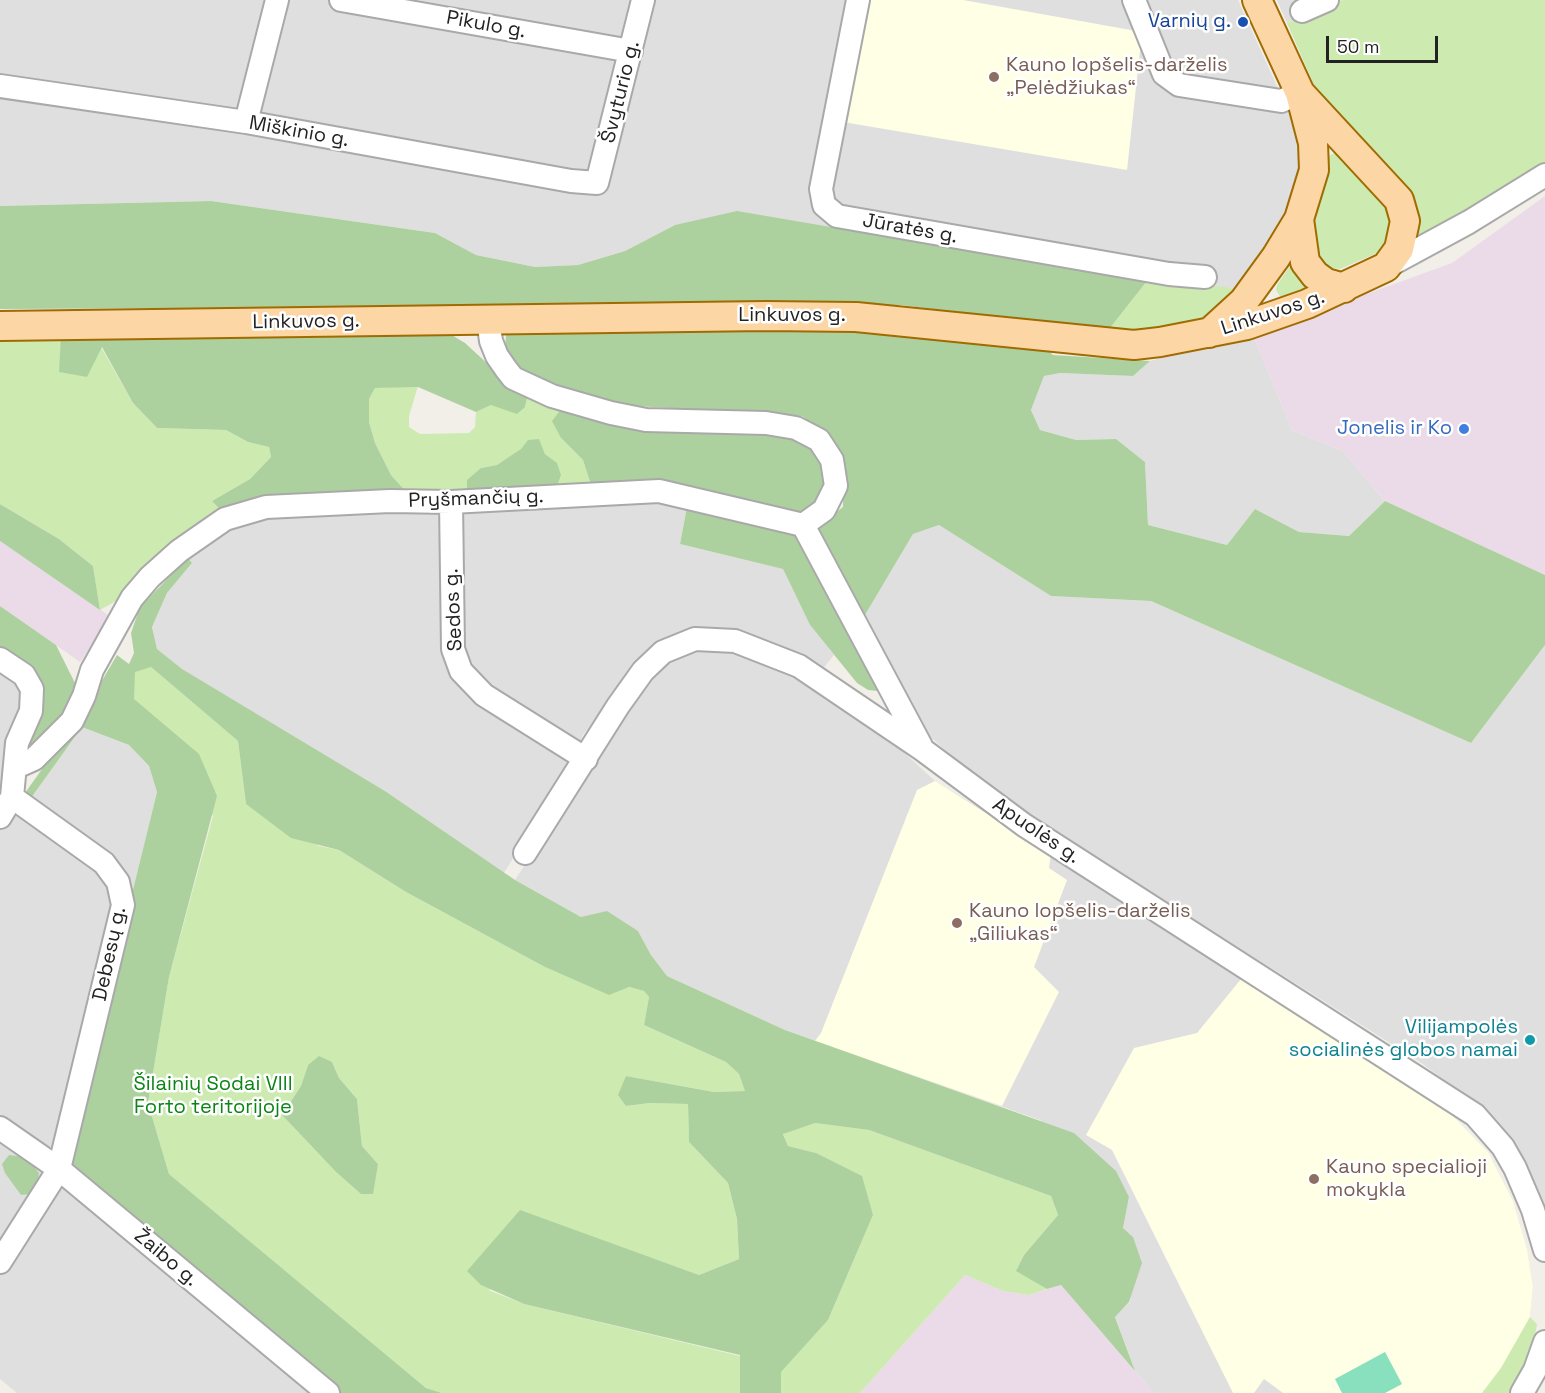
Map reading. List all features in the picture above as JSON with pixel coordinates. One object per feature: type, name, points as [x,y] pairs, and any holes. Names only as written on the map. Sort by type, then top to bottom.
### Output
[{"type":"main road","points":[[1257,0],[1300,93],[1313,144],[1314,170]]},
{"type":"main road","points":[[1300,93],[1358,153],[1399,200],[1404,211],[1403,239],[1386,267]]},
{"type":"main road","points":[[1208,333],[1229,316],[1260,282],[1299,219],[1320,157],[1331,148],[1346,148],[1358,153]]},
{"type":"main road","points":[[1299,219],[1305,262],[1320,279],[1344,288]]},
{"type":"main road","name":"Linkuvos g.","points":[[0,326],[488,319],[856,317],[1134,345],[1208,333],[1267,318],[1344,288],[1386,267]]},
{"type":"street","points":[[246,122],[277,0]]},
{"type":"street","name":"Pikulo g.","points":[[341,0],[631,51]]},
{"type":"street","name":"Švyturio g.","points":[[597,183],[643,0]]},
{"type":"street","name":"Jūratės g.","points":[[858,0],[821,189],[824,205],[837,216],[1169,274],[1205,278]]},
{"type":"street","points":[[1134,0],[1164,74],[1179,85],[1281,101],[1300,93]]},
{"type":"street","points":[[1302,10],[1327,0]]},
{"type":"street","name":"Miškinio g.","points":[[0,86],[246,122],[560,179],[597,183]]},
{"type":"street","name":"Linkuvos g.","points":[[1386,267],[1459,228],[1545,175]]},
{"type":"street","points":[[488,319],[494,349],[513,378],[552,396],[611,413],[646,420],[766,423],[796,428],[819,440],[832,460],[836,486],[824,510],[803,525],[923,750]]},
{"type":"street","name":"Pryšmančių g.","points":[[16,767],[34,759],[72,721],[110,634],[138,591],[179,551],[225,519],[266,507],[390,501],[451,502],[659,491],[803,525]]},
{"type":"street","name":"Sedos g.","points":[[451,502],[453,649],[461,671],[484,696],[586,759]]},
{"type":"street","name":"Apuolės g.","points":[[525,853],[643,671],[663,652],[695,639],[735,641],[799,666],[923,750],[1024,825],[1475,1115],[1503,1147],[1515,1168],[1533,1210],[1545,1250]]},
{"type":"street","points":[[0,659],[24,675],[32,689],[31,711],[17,743],[12,797],[0,817]]},
{"type":"street","name":"Debesų g.","points":[[0,1262],[59,1169],[123,905],[118,882],[104,863],[12,797]]},
{"type":"street","name":"Žaibo g.","points":[[0,1128],[59,1169],[328,1393]]},
{"type":"street","points":[[1522,1393],[1535,1370],[1545,1342]]},
{"type":"shaded area","points":[[0,0],[1238,0],[1294,124],[1302,150],[1302,168],[1279,242],[1240,292],[675,225],[625,251],[578,265],[535,267],[476,255],[435,233],[211,201],[0,206]]},
{"type":"shaded area","name":"Kauno lopšelis-darželis „Pelėdžiukas“","points":[[867,0],[963,0],[1142,32],[1127,170],[843,122]]},
{"type":"shaded area","points":[[1277,0],[1343,0],[1287,23]]},
{"type":"shaded area","points":[[1545,196],[1545,575],[1385,501],[1343,451],[1292,430],[1253,335],[1452,263]]},
{"type":"shaded area","points":[[1253,335],[1292,430],[1343,451],[1385,501],[1349,536],[1299,532],[1255,509],[1227,545],[1148,525],[1145,462],[1116,439],[1076,440],[1040,430],[1031,410],[1044,376],[1060,373],[1133,376],[1150,361]]},
{"type":"shaded area","points":[[658,499],[687,507],[680,544],[783,569],[810,625],[834,655],[821,671],[745,632],[705,630],[648,654],[583,735],[569,767],[504,873],[385,791],[181,669],[157,649],[152,627],[167,593],[192,563],[188,558],[226,527],[259,514]]},
{"type":"shaded area","points":[[939,525],[1051,596],[1151,601],[1471,743],[1545,645],[1545,1213],[1537,1189],[1512,1141],[1486,1111],[1420,1062],[985,787],[922,729],[862,620],[913,534]]},
{"type":"shaded area","points":[[0,541],[111,617],[80,662],[0,606]]},
{"type":"shaded area","points":[[709,646],[777,665],[885,735],[935,781],[1019,832],[1451,1114],[1488,1152],[1513,1201],[1527,1249],[1533,1287],[1530,1317],[1482,1393],[1154,1393],[1135,1371],[1115,1316],[1130,1302],[1133,1237],[1123,1228],[1129,1197],[1040,1120],[785,1030],[667,976],[651,955],[638,931],[581,917],[515,880],[640,688],[663,664],[682,654]]},
{"type":"shaded area","points":[[0,668],[22,684],[27,700],[6,788],[31,798],[82,727],[129,745],[149,766],[157,792],[69,1150],[48,1146],[0,1115]]},
{"type":"shaded area","name":"Kauno lopšelis-darželis „Giliukas“","points":[[935,781],[1051,854],[1049,868],[1067,880],[1034,967],[1059,992],[1002,1106],[815,1041],[821,1033],[917,790]]},
{"type":"shaded area","name":"Kauno specialioji mokykla","points":[[1241,979],[1451,1114],[1488,1152],[1513,1201],[1527,1249],[1533,1287],[1530,1317],[1501,1368],[1482,1393],[1283,1393],[1264,1379],[1254,1393],[1233,1393],[1112,1150],[1086,1135],[1134,1048],[1197,1033]]},
{"type":"shaded area","points":[[0,1137],[316,1393],[17,1393],[0,1379]]},
{"type":"shaded area","points":[[965,1275],[1003,1291],[1029,1295],[1061,1285],[1154,1393],[860,1393]]},
{"type":"green space","points":[[1343,0],[1545,0],[1545,162],[1437,232],[1415,242],[1317,92],[1287,23]]},
{"type":"green space","points":[[1337,153],[1390,206],[1395,223],[1382,251],[1340,269],[1326,267],[1317,258],[1312,227],[1323,190],[1327,161],[1330,155]]},
{"type":"green space","points":[[211,201],[435,233],[476,255],[535,267],[578,265],[625,251],[675,225],[737,211],[1147,281],[1106,333],[902,305],[0,309],[0,206]]},
{"type":"green space","points":[[1292,263],[1312,290],[1282,300],[1276,290],[1277,285]]},
{"type":"green space","points":[[1147,281],[1226,287],[1240,292],[1199,320],[1155,333],[1106,333]]},
{"type":"green space","points":[[850,325],[1046,349],[1053,355],[1150,361],[1133,376],[1060,373],[1044,376],[1031,410],[1040,430],[1076,440],[1116,439],[1145,462],[1148,525],[1227,545],[1255,509],[1299,532],[1349,536],[1385,501],[1545,575],[1545,645],[1471,743],[1151,601],[1051,596],[939,525],[913,534],[862,620],[819,541],[820,524],[843,507],[844,464],[831,436],[802,416],[636,406],[556,389],[521,375],[505,348],[506,335],[518,327]]},
{"type":"green space","points":[[445,331],[465,343],[490,366],[528,394],[525,407],[517,414],[491,405],[476,412],[418,387],[375,388],[369,399],[369,422],[375,443],[391,475],[408,494],[219,508],[212,501],[250,479],[271,457],[269,447],[248,442],[226,430],[157,428],[133,403],[102,347],[87,377],[59,372],[61,335]]},
{"type":"green space","points":[[61,335],[101,347],[133,403],[157,428],[226,430],[248,442],[269,447],[271,457],[250,479],[212,501],[233,508],[144,568],[116,601],[100,610],[93,566],[59,539],[0,504],[0,336]]},
{"type":"green space","points":[[418,386],[409,416],[409,427],[420,434],[469,433],[475,427],[476,412],[491,405],[525,407],[528,394],[562,408],[561,438],[583,460],[591,485],[557,486],[557,464],[545,454],[539,440],[497,465],[481,468],[467,491],[408,494],[391,475],[375,443],[369,422],[369,399],[375,388]]},
{"type":"green space","points":[[562,408],[796,434],[817,452],[827,477],[826,495],[798,514],[643,480],[591,485],[583,460],[561,438],[552,421]]},
{"type":"green space","points":[[539,439],[545,454],[557,463],[561,475],[557,486],[467,491],[467,480],[481,468],[497,465],[521,449],[528,440]]},
{"type":"green space","points":[[0,504],[59,539],[93,566],[100,610],[0,541]]},
{"type":"green space","points":[[687,507],[791,533],[798,538],[880,681],[877,691],[868,690],[857,683],[810,625],[783,569],[680,544]]},
{"type":"green space","points":[[188,558],[192,563],[167,593],[152,627],[157,649],[182,669],[385,791],[515,880],[581,917],[607,911],[638,931],[651,955],[667,976],[785,1030],[1074,1133],[1116,1171],[1129,1197],[1123,1228],[1133,1237],[1142,1263],[1129,1302],[1115,1317],[1135,1371],[1061,1285],[1047,1289],[1016,1271],[1024,1255],[1058,1215],[1051,1196],[869,1130],[815,1123],[783,1134],[788,1146],[816,1153],[862,1176],[873,1215],[828,1320],[781,1372],[781,1393],[740,1393],[740,1355],[524,1304],[481,1285],[467,1271],[520,1210],[699,1275],[739,1259],[737,1219],[728,1183],[689,1142],[688,1104],[650,1103],[626,1106],[618,1095],[626,1076],[714,1092],[745,1091],[739,1074],[726,1062],[644,1025],[649,997],[644,991],[629,987],[609,995],[543,966],[406,892],[339,850],[291,838],[246,804],[238,741],[151,667],[135,672],[134,699],[199,754],[217,796],[169,977],[148,1103],[169,1174],[426,1388],[442,1393],[340,1393],[73,1167],[69,1150],[157,792],[149,766],[129,745],[82,727],[31,798],[25,793],[89,703],[117,655],[129,664],[134,653],[131,633],[140,607]]},
{"type":"green space","points":[[0,606],[56,645],[77,687],[67,714],[31,750],[28,749],[39,714],[0,650]]},
{"type":"green space","name":"Šilainių Sodai Vlll Forto teritorijoje","points":[[151,667],[238,741],[246,804],[319,846],[339,850],[406,892],[543,966],[644,991],[649,997],[644,1025],[726,1062],[739,1074],[746,1091],[714,1092],[626,1076],[626,1106],[650,1103],[688,1104],[689,1142],[728,1183],[737,1219],[739,1259],[699,1275],[654,1259],[488,1290],[524,1304],[740,1356],[740,1393],[442,1393],[426,1388],[169,1174],[148,1103],[169,977],[213,816],[134,699],[134,671]],"holes":[[[332,1062],[339,1078],[357,1099],[362,1146],[378,1164],[361,1194],[336,1172],[282,1115],[301,1086],[308,1065]]]},
{"type":"green space","points":[[319,1056],[332,1062],[339,1078],[357,1099],[362,1146],[378,1164],[373,1194],[361,1194],[336,1172],[282,1115],[301,1086],[308,1065]]},
{"type":"green space","points":[[815,1123],[869,1130],[1051,1196],[1058,1215],[1024,1255],[1017,1270],[1047,1289],[1029,1295],[1003,1291],[965,1275],[860,1393],[781,1393],[780,1372],[828,1320],[873,1215],[816,1153],[788,1146],[783,1133]]},
{"type":"green space","points":[[9,1155],[26,1157],[39,1173],[37,1188],[30,1194],[21,1195],[5,1173],[2,1164]]},
{"type":"green space","points":[[1530,1317],[1537,1324],[1532,1354],[1511,1393],[1482,1393],[1501,1368]]},
{"type":"green space","points":[[1385,1352],[1402,1384],[1385,1393],[1342,1393],[1335,1379]]},
{"type":"place","name":"Varnių g.","points":[[1243,22]]},
{"type":"place","name":"Kauno lopšelis-darželis „Pelėdžiukas“","points":[[994,77]]},
{"type":"place","name":"Jonelis ir Ko","points":[[1464,429]]},
{"type":"place","name":"Kauno lopšelis-darželis „Giliukas“","points":[[957,923]]},
{"type":"place","name":"Vilijampolės socialinės globos namai","points":[[1530,1040]]},
{"type":"place","name":"Kauno specialioji mokykla","points":[[1314,1179]]}]
